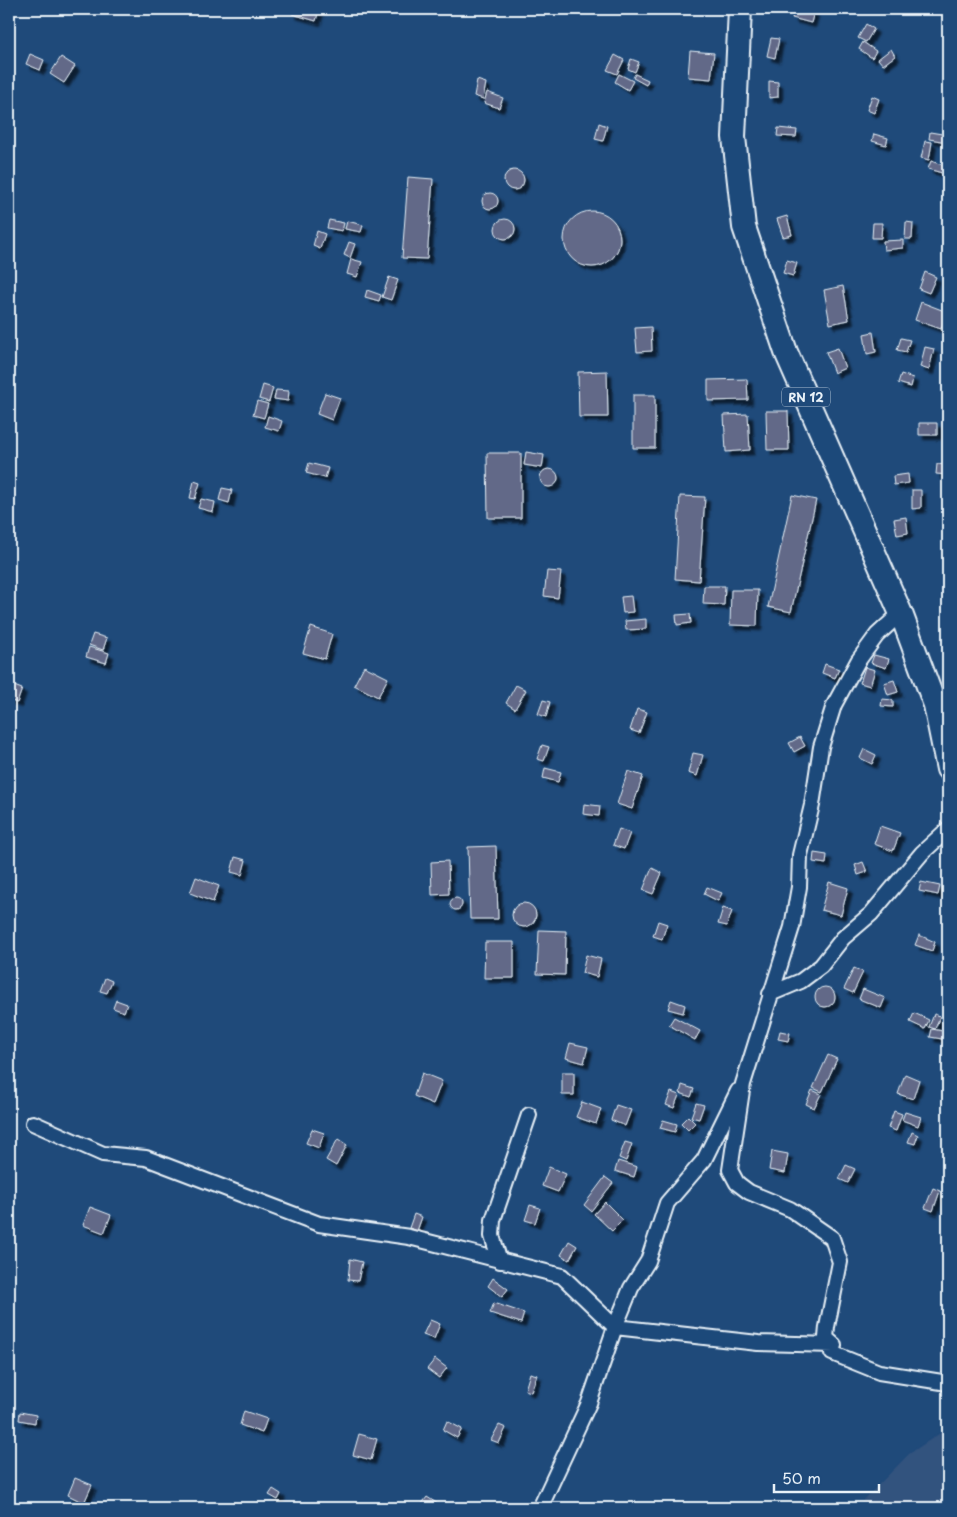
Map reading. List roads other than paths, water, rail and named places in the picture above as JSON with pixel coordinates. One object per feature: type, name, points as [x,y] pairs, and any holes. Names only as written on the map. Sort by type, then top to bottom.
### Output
[{"type":"main road","name":"RN 12","points":[[740,9],[734,137],[744,227],[786,352],[901,613],[935,705],[948,769]]},
{"type":"street","points":[[834,1345],[826,1338],[840,1262],[832,1238],[790,1209],[743,1188],[737,1183],[730,1170],[743,1084],[792,927],[799,887],[800,855],[812,805],[821,747],[834,705],[863,654],[877,635],[901,613]]},
{"type":"street","points":[[770,994],[801,981],[821,966],[843,938],[871,914],[922,853],[948,829]]},
{"type":"street","points":[[540,1508],[589,1403],[615,1327],[631,1288],[648,1261],[667,1203],[704,1160],[743,1084]]},
{"type":"street","points":[[500,1261],[492,1236],[493,1220],[528,1115]]},
{"type":"street","points":[[33,1123],[103,1154],[146,1158],[319,1224],[408,1237],[562,1276],[615,1327],[758,1343],[834,1345]]},
{"type":"street","points":[[834,1345],[832,1353],[879,1372],[948,1384]]}]
